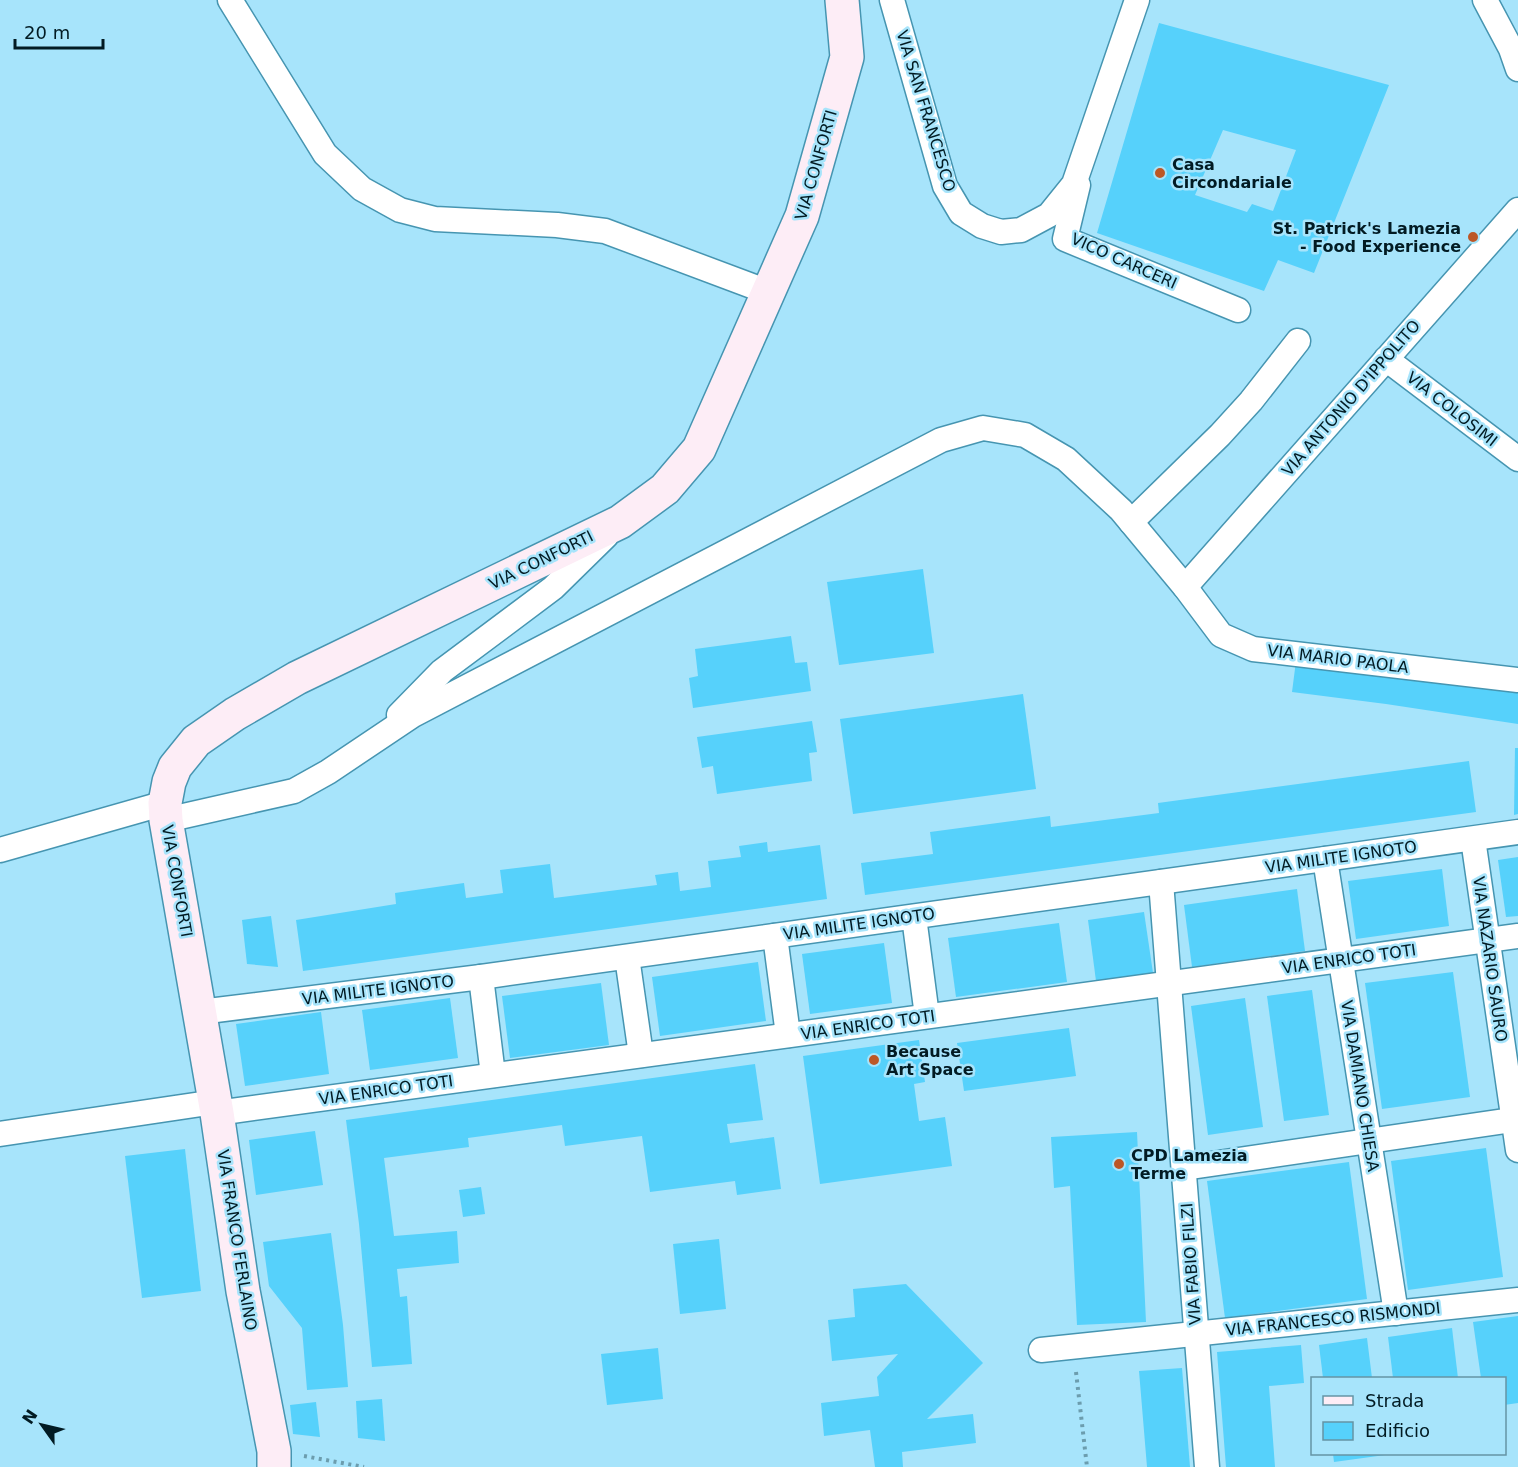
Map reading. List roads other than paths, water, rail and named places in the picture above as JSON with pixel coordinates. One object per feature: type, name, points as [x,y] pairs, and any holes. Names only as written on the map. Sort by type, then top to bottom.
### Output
[{"type":"main road","name":"VIA CONFORTI","points":[[200,1012],[165,811],[169,782],[175,767],[196,741],[235,714],[297,678],[620,522],[665,489],[699,449],[802,216],[847,57],[842,0]]},
{"type":"main road","name":"VIA FRANCO FERLAINO","points":[[200,1012],[243,1291],[274,1459]]},
{"type":"street","points":[[230,0],[325,154],[362,189],[400,210],[435,219],[557,225],[606,231],[768,292]]},
{"type":"street","name":"VIA SAN FRANCESCO","points":[[892,0],[945,186],[961,213],[982,226],[1000,232],[1021,230],[1049,215],[1074,184],[1137,0]]},
{"type":"street","points":[[1485,0],[1511,49],[1518,69]]},
{"type":"street","name":"VICO CARCERI","points":[[1089,142],[1065,239],[1238,310]]},
{"type":"street","name":"VIA ANTONIO D'IPPOLITO","points":[[1185,587],[1518,210]]},
{"type":"street","points":[[1131,522],[1244,410],[1298,341]]},
{"type":"street","name":"VIA COLOSIMI","points":[[1386,359],[1518,459]]},
{"type":"street","name":"VIA MARIO PAOLA","points":[[372,742],[413,716],[941,440],[983,428],[1025,435],[1066,459],[1121,510],[1185,587],[1221,635],[1253,649],[1518,680]]},
{"type":"street","points":[[0,850],[165,811],[294,791],[328,772],[372,742],[442,671],[553,588],[620,522]]},
{"type":"street","name":"VIA MILITE IGNOTO","points":[[200,1012],[481,977],[1518,832]]},
{"type":"street","name":"VIA NAZARIO SAURO","points":[[1473,839],[1516,1119],[1518,1150]]},
{"type":"street","name":"VIA DAMIANO CHIESA","points":[[1325,859],[1396,1313]]},
{"type":"street","name":"VIA FABIO FILZI","points":[[1161,882],[1207,1467]]},
{"type":"street","points":[[914,917],[927,1016]]},
{"type":"street","points":[[775,936],[788,1035]]},
{"type":"street","name":"VIA ENRICO TOTI","points":[[0,1134],[493,1076],[1518,936]]},
{"type":"street","points":[[627,957],[640,1056]]},
{"type":"street","points":[[481,977],[493,1076]]},
{"type":"street","points":[[1184,1168],[1516,1119]]},
{"type":"street","name":"VIA FRANCESCO RISMONDI","points":[[1041,1350],[1518,1300]]},
{"type":"place","name":"Casa Circondariale","points":[[1160,173]]},
{"type":"place","name":"St. Patrick's Lamezia - Food Experience","points":[[1473,237]]},
{"type":"place","name":"Because Art Space","points":[[874,1060]]},
{"type":"place","name":"CPD Lamezia Terme","points":[[1119,1164]]}]
